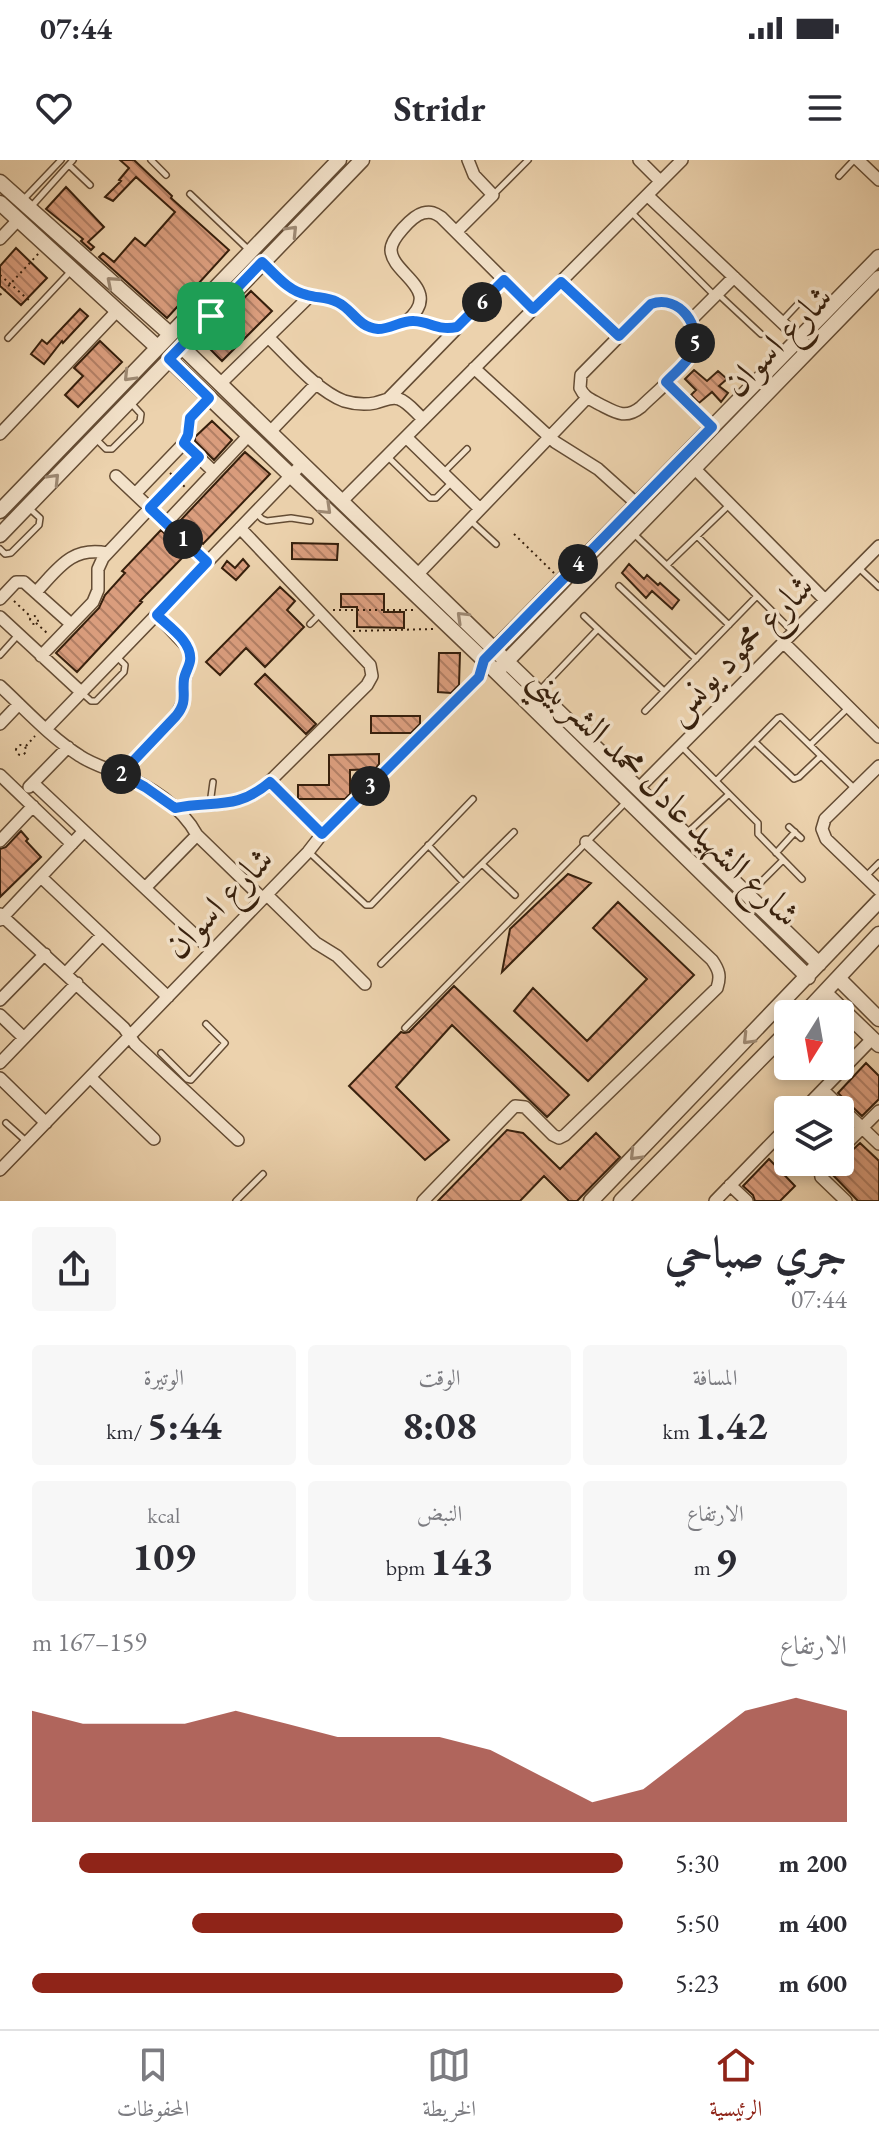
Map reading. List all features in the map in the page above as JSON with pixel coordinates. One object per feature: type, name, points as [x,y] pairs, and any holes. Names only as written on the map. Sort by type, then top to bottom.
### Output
[{"type":"street","points":[[0,511],[339,160],[357,165]]},
{"type":"street","points":[[456,232],[493,195],[474,175],[468,160]]},
{"type":"street","points":[[639,160],[660,181]]},
{"type":"street","points":[[342,501],[682,160]]},
{"type":"street","points":[[856,160],[879,180]]},
{"type":"street","points":[[3,527],[28,506],[357,165]]},
{"type":"street","points":[[0,182],[16,209],[45,246],[157,347]]},
{"type":"street","points":[[647,195],[804,344]]},
{"type":"street","points":[[0,239],[16,209]]},
{"type":"street","points":[[16,209],[170,334]]},
{"type":"street","points":[[407,321],[418,304],[418,291],[412,279],[393,259],[393,242],[415,218],[426,212],[438,215],[533,309]]},
{"type":"street","name":"شارع اسوان","points":[[479,677],[502,666],[694,468],[879,257]]},
{"type":"street","points":[[262,262],[297,292],[336,301],[369,327],[388,328],[407,321],[419,321],[441,328],[457,327]]},
{"type":"street","points":[[690,321],[734,277]]},
{"type":"street","points":[[268,337],[334,396],[350,402],[374,403],[389,398],[504,280]]},
{"type":"street","points":[[561,282],[619,336]]},
{"type":"street","name":"شارع اسوان","points":[[0,1170],[265,897],[322,834],[479,677],[490,654],[712,427],[878,282]]},
{"type":"street","points":[[220,384],[310,296]]},
{"type":"street","points":[[657,302],[677,306],[690,321],[695,340],[692,353],[641,407],[627,415],[617,414],[587,398],[580,388],[581,375],[651,304],[657,302]]},
{"type":"street","points":[[0,434],[117,311]]},
{"type":"street","name":"شارع الشهيد عادل محمد الشربيني","points":[[181,346],[418,574],[490,654],[633,795],[685,835],[819,964]]},
{"type":"street","name":"شارع الشهيد عادل محمد الشربيني","points":[[169,359],[451,628],[490,654]]},
{"type":"street","points":[[474,368],[550,437],[602,473],[637,504]]},
{"type":"street","points":[[666,382],[712,427]]},
{"type":"street","points":[[270,432],[317,383]]},
{"type":"street","points":[[135,494],[184,443],[190,418],[209,398]]},
{"type":"street","points":[[389,398],[404,401],[423,419]]},
{"type":"street","points":[[418,574],[587,398]]},
{"type":"street","points":[[166,523],[249,435]]},
{"type":"street","points":[[406,437],[480,509]]},
{"type":"street","points":[[184,443],[214,472]]},
{"type":"street","points":[[45,728],[303,463]]},
{"type":"street","points":[[694,468],[825,600]]},
{"type":"street","points":[[116,476],[207,562]]},
{"type":"street","points":[[41,656],[95,598],[100,563],[150,508]]},
{"type":"street","points":[[175,808],[232,803],[253,796],[367,685],[372,676],[370,665],[240,528]]},
{"type":"street","name":"شارع محمود يونس","points":[[633,795],[879,546]]},
{"type":"street","points":[[36,592],[68,558],[83,552],[107,553]]},
{"type":"street","points":[[3,596],[16,582],[26,583],[71,624]]},
{"type":"street","points":[[121,774],[176,716],[184,700],[189,649],[157,615]]},
{"type":"street","points":[[0,617],[81,692]]},
{"type":"street","points":[[783,642],[879,737]]},
{"type":"street","name":"شارع الشهيد عادل محمد الشربيني","points":[[502,666],[538,691],[808,977]]},
{"type":"street","points":[[0,686],[68,747],[93,763],[145,787],[175,808],[197,835],[365,984]]},
{"type":"street","points":[[0,724],[19,704]]},
{"type":"street","points":[[21,795],[68,747]]},
{"type":"street","points":[[879,766],[825,819],[822,829],[826,839],[879,890]]},
{"type":"street","points":[[0,775],[72,844]]},
{"type":"street","points":[[33,783],[212,951]]},
{"type":"street","points":[[0,841],[33,806]]},
{"type":"street","points":[[84,831],[1,917],[77,983],[135,1044],[166,1066],[238,1140]]},
{"type":"street","points":[[145,888],[197,835]]},
{"type":"street","points":[[423,1201],[515,1106],[525,1107],[553,1135],[559,1138],[565,1135],[717,988],[720,978],[712,960],[586,842]]},
{"type":"street","points":[[41,877],[168,997]]},
{"type":"street","points":[[591,1201],[879,902]]},
{"type":"street","points":[[818,1000],[879,934]]},
{"type":"street","points":[[66,973],[102,935]]},
{"type":"street","points":[[0,1000],[45,954]]},
{"type":"street","points":[[838,978],[879,1019]]},
{"type":"street","points":[[0,1063],[77,983]]},
{"type":"street","points":[[817,1096],[876,1042],[825,993]]},
{"type":"street","points":[[0,1015],[24,1038]]},
{"type":"street","points":[[621,1201],[774,1045]]},
{"type":"street","points":[[90,1077],[154,1139]]},
{"type":"street","points":[[0,1078],[46,1123]]},
{"type":"street","points":[[823,1090],[879,1144]]},
{"type":"street","points":[[680,1109],[696,1126]]},
{"type":"street","points":[[854,1136],[879,1111]]},
{"type":"street","points":[[715,1201],[774,1140]]},
{"type":"street","points":[[821,1176],[846,1201]]},
{"type":"street","points":[[730,1185],[747,1201]]},
{"type":"lane","points":[[16,209],[61,160]]},
{"type":"lane","points":[[151,160],[166,175]]},
{"type":"lane","points":[[493,195],[528,160]]},
{"type":"lane","points":[[839,176],[856,160]]},
{"type":"lane","points":[[16,209],[71,162],[90,185]]},
{"type":"lane","points":[[190,194],[250,251]]},
{"type":"lane","points":[[630,211],[761,334]]},
{"type":"lane","points":[[8,338],[72,271]]},
{"type":"lane","points":[[781,322],[798,304]]},
{"type":"lane","points":[[94,437],[105,448],[112,449],[140,421],[141,414],[129,401]]},
{"type":"lane","points":[[443,473],[467,449]]},
{"type":"lane","points":[[387,456],[430,498],[436,498],[452,482]]},
{"type":"lane","points":[[667,565],[730,504]]},
{"type":"lane","points":[[0,549],[5,554],[11,553],[39,525],[40,518],[28,506]]},
{"type":"lane","points":[[255,513],[267,521],[291,518],[310,521]]},
{"type":"lane","points":[[470,520],[496,544]]},
{"type":"lane","points":[[632,532],[729,625]]},
{"type":"lane","points":[[697,536],[793,632]]},
{"type":"lane","points":[[858,567],[879,587]]},
{"type":"lane","points":[[619,586],[696,659]]},
{"type":"lane","points":[[645,711],[757,596]]},
{"type":"lane","points":[[310,624],[320,612]]},
{"type":"lane","points":[[584,616],[664,691]]},
{"type":"lane","points":[[538,691],[598,629]]},
{"type":"lane","points":[[0,655],[19,635]]},
{"type":"lane","points":[[810,745],[849,707]]},
{"type":"lane","points":[[716,781],[781,717],[856,790]]},
{"type":"lane","points":[[755,742],[794,779],[821,756]]},
{"type":"lane","points":[[680,746],[758,823],[758,834],[802,879]]},
{"type":"lane","points":[[210,804],[213,782]]},
{"type":"lane","points":[[270,782],[322,834]]},
{"type":"lane","points":[[685,835],[729,794]]},
{"type":"lane","points":[[405,1028],[633,795]]},
{"type":"lane","points":[[308,852],[371,905],[473,799]]},
{"type":"lane","points":[[789,827],[801,838]]},
{"type":"lane","points":[[381,964],[514,832]]},
{"type":"lane","points":[[776,853],[795,832]]},
{"type":"lane","points":[[428,845],[463,883]]},
{"type":"lane","points":[[748,895],[783,860]]},
{"type":"lane","points":[[482,864],[515,895]]},
{"type":"lane","points":[[869,873],[879,864]]},
{"type":"lane","points":[[161,1053],[166,1066],[192,1079],[225,1043],[206,1024]]},
{"type":"lane","points":[[6,1123],[27,1142]]},
{"type":"lane","points":[[236,1201],[263,1174]]},
{"type":"path","points":[[0,295],[45,246]]},
{"type":"path","points":[[0,275],[37,308]]},
{"type":"path","points":[[150,508],[199,457]]},
{"type":"path","points":[[162,466],[193,494]]},
{"type":"path","points":[[514,534],[562,581]]},
{"type":"path","points":[[3,596],[31,617],[36,617],[36,623],[55,641]]},
{"type":"path","points":[[320,612],[432,610]]},
{"type":"path","points":[[337,631],[451,628]]},
{"type":"path","points":[[25,747],[45,728]]},
{"type":"building","points":[[120,160],[134,160],[229,250],[167,318],[99,257],[103,253],[114,262],[135,238],[145,246],[175,212],[136,177],[113,201],[105,197],[129,168]]},
{"type":"building","points":[[66,187],[104,227],[88,242],[94,247],[91,250],[81,241],[83,239],[46,209]]},
{"type":"building","points":[[16,248],[47,278],[21,305],[0,286],[0,266]]},
{"type":"building","points":[[251,291],[272,311],[222,361],[202,341]]},
{"type":"building","points":[[80,309],[88,316],[44,364],[31,354],[42,340],[47,344]]},
{"type":"building","points":[[100,341],[122,362],[78,407],[65,395],[83,376],[74,368]]},
{"type":"building","points":[[694,370],[707,381],[718,371],[727,379],[719,386],[728,393],[721,402],[712,392],[699,403],[691,395],[696,390],[685,379]]},
{"type":"building","points":[[212,421],[232,440],[214,460],[195,441],[195,437]]},
{"type":"building","points":[[245,452],[270,474],[203,544],[178,523]]},
{"type":"building","points":[[161,530],[186,554],[77,672],[56,653],[99,608],[105,595],[125,573],[122,571]]},
{"type":"building","points":[[292,543],[338,544],[337,560],[292,559]]},
{"type":"building","points":[[243,559],[249,566],[236,580],[222,568],[227,561],[235,568]]},
{"type":"building","points":[[629,564],[644,579],[647,575],[679,600],[672,609],[652,591],[646,598],[622,573]]},
{"type":"building","points":[[280,587],[295,601],[287,610],[304,627],[265,667],[246,648],[220,675],[206,662]]},
{"type":"building","points":[[341,594],[384,594],[384,612],[404,612],[404,628],[357,627],[357,607],[341,607]]},
{"type":"building","points":[[439,653],[460,653],[459,685],[451,693],[438,692]]},
{"type":"building","points":[[265,674],[316,724],[306,734],[255,684]]},
{"type":"building","points":[[371,716],[420,716],[420,724],[411,733],[371,733]]},
{"type":"building","points":[[379,754],[379,764],[375,769],[350,770],[350,794],[345,799],[298,799],[298,785],[329,785],[329,755]]},
{"type":"building","points":[[21,831],[41,857],[0,897],[0,849]]},
{"type":"building","points":[[568,874],[591,883],[502,972],[510,929]]},
{"type":"building","points":[[618,902],[694,975],[588,1081],[514,1011],[533,988],[587,1041],[647,979],[593,928]]},
{"type":"building","points":[[454,986],[569,1095],[547,1117],[452,1025],[396,1087],[449,1140],[425,1160],[349,1086],[401,1032],[409,1032]]},
{"type":"building","points":[[866,1063],[879,1076],[879,1099],[862,1116],[854,1108],[854,1096],[838,1093],[850,1080],[854,1080]]},
{"type":"building","points":[[507,1130],[523,1133],[560,1169],[596,1133],[620,1157],[577,1201],[569,1201],[544,1176],[520,1201],[438,1201]]},
{"type":"building","points":[[860,1143],[879,1161],[879,1201],[858,1201],[834,1176],[854,1176],[854,1149]]},
{"type":"building","points":[[769,1159],[774,1164],[774,1176],[785,1176],[795,1186],[780,1201],[755,1201],[743,1186]]},
{"type":"route","points":[[262,262],[291,289],[336,301],[363,325],[375,328],[388,328],[413,320],[441,328],[457,327],[504,280],[533,309],[561,282],[619,336],[651,304],[657,302],[670,303],[682,310],[695,333],[692,353],[666,382],[712,427],[484,660],[479,677],[322,834],[270,782],[243,800],[175,808],[121,774],[180,712],[184,700],[189,649],[157,615],[207,562],[150,508],[199,457],[184,443],[190,418],[209,398],[169,359],[211,316],[262,262]]}]
